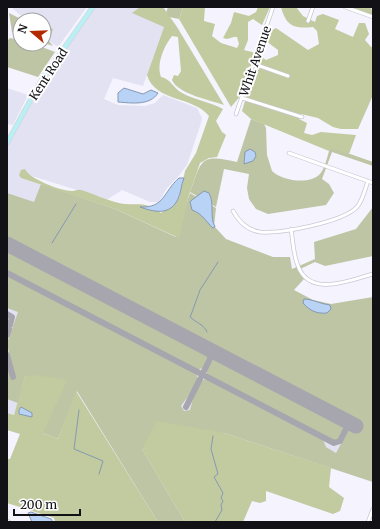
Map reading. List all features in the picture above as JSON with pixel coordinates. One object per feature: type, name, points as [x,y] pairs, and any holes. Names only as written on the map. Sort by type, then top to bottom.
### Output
[{"type":"main road","name":"Kent Road","points":[[7,143],[41,82],[92,7]]},
{"type":"street","name":"Whit Avenue","points":[[236,114],[273,7]]},
{"type":"street","points":[[308,21],[313,7]]},
{"type":"street","points":[[345,7],[373,17]]},
{"type":"street","points":[[254,64],[288,76]]},
{"type":"street","points":[[242,98],[302,117]]},
{"type":"street","points":[[289,153],[373,183]]},
{"type":"street","points":[[233,211],[242,224],[256,232],[291,229],[329,222],[353,211],[362,200],[368,181]]},
{"type":"street","points":[[291,229],[298,268],[305,277],[313,282],[331,285],[373,274]]},
{"type":"street","points":[[368,522],[373,509]]},
{"type":"shaded area","points":[[11,7],[87,7],[58,47],[52,43],[52,12],[17,12]]},
{"type":"shaded area","points":[[93,7],[165,7],[160,24],[164,27],[143,86],[113,78],[104,99],[118,105],[145,106],[155,103],[163,95],[197,108],[202,118],[187,165],[167,188],[159,202],[150,202],[122,190],[108,199],[22,173],[21,178],[115,209],[336,340],[373,482],[224,433],[142,449],[185,522],[158,522],[77,391],[43,433],[51,414],[18,403],[14,415],[7,413],[7,144],[47,75]]},
{"type":"shaded area","points":[[7,88],[28,95],[13,125],[7,124]]},
{"type":"green space","points":[[140,7],[163,7],[177,27],[224,105],[187,93],[175,85],[172,80],[174,75],[178,76],[181,71],[178,37],[172,36],[166,45],[160,61],[159,67],[161,77],[170,82],[182,93],[223,109],[216,121],[222,132],[226,135],[217,157],[209,158],[200,163],[189,195],[179,238],[115,209],[21,178],[19,175],[21,170],[25,169],[32,177],[53,187],[72,191],[81,190],[119,203],[145,205],[161,213],[179,198],[185,171],[196,153],[209,116],[194,105],[166,95],[151,84],[147,75],[164,27],[132,13]]},
{"type":"green space","points":[[168,7],[183,7],[179,19],[169,17],[166,13]]},
{"type":"green space","points":[[183,7],[205,7],[204,21],[215,24],[212,36],[221,43],[237,48],[239,44],[237,37],[227,39],[223,38],[231,23],[234,12],[249,16],[256,12],[258,7],[270,7],[262,25],[253,19],[248,22],[248,40],[244,50],[256,53],[242,94],[231,107],[179,19]]},
{"type":"green space","points":[[281,7],[296,7],[303,16],[315,22],[317,16],[323,14],[339,20],[335,29],[353,37],[359,23],[365,23],[369,34],[365,40],[371,47],[373,46],[373,95],[358,129],[341,129],[333,127],[318,118],[301,114],[299,119],[307,123],[304,133],[312,135],[321,132],[356,135],[349,154],[330,148],[329,151],[251,119],[242,111],[259,55],[266,60],[278,55],[278,50],[266,41],[267,33],[276,28],[308,50],[319,44],[317,31],[313,27],[296,27],[292,25],[285,18]]},
{"type":"green space","points":[[347,7],[371,7],[373,16]]},
{"type":"green space","points":[[9,13],[12,14],[12,32]]},
{"type":"green space","points":[[10,38],[12,38],[12,52],[55,52],[38,77],[7,67],[7,41]]},
{"type":"green space","points":[[251,119],[264,124],[266,128],[267,155],[272,171],[282,177],[303,181],[310,180],[320,174],[330,147],[373,162],[373,166],[332,152],[322,179],[329,184],[334,193],[326,205],[268,214],[256,209],[249,199],[247,188],[249,174],[224,169],[216,207],[190,192],[200,166],[204,162],[215,158],[237,162]]},
{"type":"green space","points":[[41,184],[115,209],[176,237],[190,193],[216,208],[214,226],[226,239],[273,257],[290,257],[292,269],[315,259],[314,242],[356,229],[373,207],[373,256],[325,266],[315,262],[298,270],[304,279],[294,290],[313,300],[331,304],[373,297],[373,482],[224,433],[142,449],[185,522],[158,522],[77,391],[58,439],[43,433],[25,376],[18,403],[7,399],[7,359],[12,378],[14,378],[7,343],[18,312],[7,308],[7,275],[196,374],[197,382],[181,406],[184,411],[190,410],[199,384],[206,379],[323,440],[326,447],[336,453],[350,427],[355,429],[357,424],[7,241],[7,193],[34,202]]},
{"type":"green space","points":[[7,248],[207,352],[209,357],[203,368],[197,370],[7,271]]},
{"type":"green space","points":[[214,358],[219,358],[345,425],[339,439],[333,441],[209,376],[207,374],[207,370]]},
{"type":"green space","points":[[36,375],[67,380],[43,433],[58,439],[76,391],[158,522],[55,522],[54,518],[7,503],[7,459],[10,459],[20,434],[7,430],[7,413],[14,415],[25,376]]},
{"type":"green space","points":[[157,421],[224,433],[331,468],[329,487],[344,498],[340,511],[333,514],[266,491],[266,501],[260,503],[252,501],[243,522],[185,522],[142,449]]},
{"type":"water","points":[[124,88],[143,94],[151,90],[158,93],[155,97],[145,102],[118,102],[118,93]]},
{"type":"water","points":[[250,149],[255,152],[256,156],[253,161],[244,164],[245,152]]},
{"type":"water","points":[[179,178],[184,178],[180,194],[175,204],[171,208],[156,211],[140,207],[148,207],[159,202]]},
{"type":"water","points":[[204,191],[209,193],[211,197],[212,218],[215,227],[213,228],[201,216],[192,210],[190,202]]},
{"type":"water","points":[[304,299],[330,305],[331,309],[327,313],[314,311],[303,303]]},
{"type":"water","points":[[21,407],[32,413],[32,417],[19,414]]},
{"type":"water","points":[[31,512],[51,519],[53,522],[32,522],[28,513]]},
{"type":"waterway","points":[[52,243],[76,204]]},
{"type":"waterway","points":[[207,332],[202,325],[190,317],[200,290],[218,262]]},
{"type":"waterway","points":[[79,410],[74,449],[103,461],[99,474]]},
{"type":"waterway","points":[[213,436],[211,449],[218,474],[214,477],[223,493],[221,498],[223,501],[221,505],[222,510],[215,522]]},
{"type":"taxiway","points":[[7,273],[334,443],[340,441],[347,427],[346,421]]},
{"type":"taxiway","points":[[7,314],[12,317],[10,325],[7,327]]},
{"type":"taxiway","points":[[7,327],[9,329],[7,335]]},
{"type":"taxiway","points":[[204,371],[211,357],[207,349]]},
{"type":"taxiway","points":[[7,355],[13,377]]},
{"type":"taxiway","points":[[210,358],[216,355],[222,357]]},
{"type":"taxiway","points":[[186,407],[200,379]]},
{"type":"runway","points":[[7,244],[356,426]]}]
